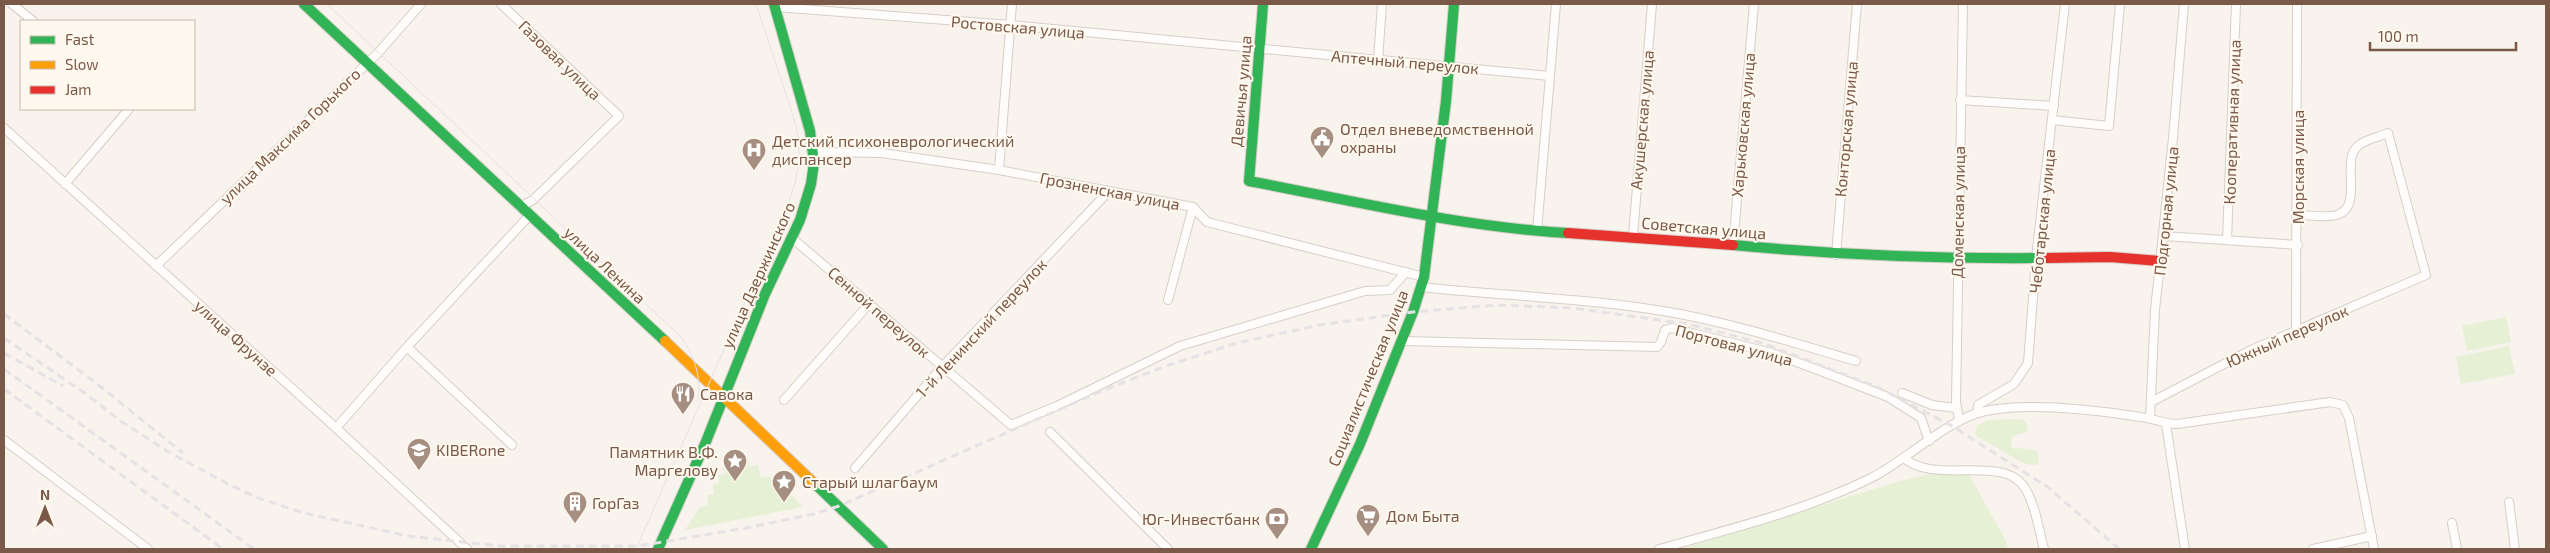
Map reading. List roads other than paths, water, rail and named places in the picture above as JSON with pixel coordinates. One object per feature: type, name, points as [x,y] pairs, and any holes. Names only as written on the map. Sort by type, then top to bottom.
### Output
[{"type":"street","points":[[12,4],[32,20]]},
{"type":"street","name":"улица Ленина","points":[[304,4],[724,396],[883,549]]},
{"type":"street","name":"улица Максима Горького","points":[[156,266],[378,53],[422,4]]},
{"type":"street","name":"Газовая улица","points":[[501,4],[619,116],[533,200],[520,207]]},
{"type":"street","points":[[999,170],[1012,4]]},
{"type":"street","name":"Девичья улица","points":[[1249,181],[1264,4]]},
{"type":"street","points":[[1378,60],[1382,4]]},
{"type":"street","name":"Социалистическая улица","points":[[1311,549],[1360,444],[1402,341],[1424,277],[1449,66],[1454,4]]},
{"type":"street","points":[[1536,231],[1556,4]]},
{"type":"street","name":"Акушерская улица","points":[[1632,236],[1652,4]]},
{"type":"street","name":"Харьковская улица","points":[[1733,246],[1754,4]]},
{"type":"street","name":"Конторская улица","points":[[1836,255],[1857,4]]},
{"type":"street","name":"Доменская улица","points":[[1960,421],[1956,408],[1956,259],[1963,4]]},
{"type":"street","name":"Чеботарская улица","points":[[1977,413],[1978,405],[2008,389],[2024,373],[2028,363],[2036,258],[2065,4]]},
{"type":"street","points":[[2052,120],[2109,126],[2120,4]]},
{"type":"street","name":"Подгорная улица","points":[[2150,418],[2155,310],[2164,236],[2184,4]]},
{"type":"street","name":"Кооперативная улица","points":[[2227,240],[2236,4]]},
{"type":"street","name":"Морская улица","points":[[2296,330],[2298,245],[2297,4]]},
{"type":"street","name":"Ростовская улица","points":[[775,6],[1260,49]]},
{"type":"street","name":"улица Дзержинского","points":[[658,549],[724,396],[765,294],[792,238],[812,184],[813,152],[803,103],[775,6]]},
{"type":"street","name":"Аптечный переулок","points":[[1260,49],[1550,76]]},
{"type":"street","points":[[1960,100],[2054,106]]},
{"type":"street","points":[[65,184],[127,110]]},
{"type":"street","name":"улица Фрунзе","points":[[4,128],[467,549]]},
{"type":"street","name":"Южный переулок","points":[[2151,402],[2296,330],[2426,275],[2388,133],[2358,145],[2352,154],[2350,200],[2344,211],[2336,215],[2298,215]]},
{"type":"street","name":"Грозненская улица","points":[[813,152],[882,153],[999,170],[1193,207],[1207,222],[1424,277]]},
{"type":"street","name":"Советская улица","points":[[1249,181],[1432,216],[1536,231],[1632,236],[1836,255],[1956,259],[2110,257],[2160,262]]},
{"type":"street","name":"1-й Ленинский переулок","points":[[855,468],[942,367],[1109,190]]},
{"type":"street","points":[[1168,300],[1193,207]]},
{"type":"street","points":[[336,428],[407,347],[529,216]]},
{"type":"street","points":[[2164,236],[2298,245]]},
{"type":"street","name":"Сенной переулок","points":[[792,238],[1011,425],[1057,406],[1180,346],[1365,291],[1390,290],[1394,288],[1406,272]]},
{"type":"street","name":"Портовая улица","points":[[1421,287],[1587,302],[1668,312],[1760,334],[1856,361]]},
{"type":"street","points":[[784,400],[869,304]]},
{"type":"street","name":"Портовая улица","points":[[1402,341],[1656,347],[1661,342],[1665,330],[1672,328],[1772,353],[1888,398],[1921,418],[1929,441]]},
{"type":"street","points":[[407,347],[512,444]]},
{"type":"street","points":[[1902,393],[1932,405],[1956,408]]},
{"type":"street","points":[[1659,549],[1765,519],[1870,478],[1960,421],[1977,413],[2025,408],[2092,411],[2150,418],[2166,424],[2193,422],[2330,402],[2343,405],[2349,418],[2374,549]]},
{"type":"street","points":[[2166,424],[2185,549]]},
{"type":"street","points":[[1050,432],[1168,549]]},
{"type":"street","points":[[4,440],[148,549]]},
{"type":"street","points":[[1904,458],[1923,470],[1999,472],[2016,478],[2027,490],[2044,549]]},
{"type":"street","points":[[2509,502],[2515,549]]},
{"type":"street","points":[[2452,523],[2457,549]]},
{"type":"street","points":[[2313,549],[2372,536]]},
{"type":"tram line","points":[[327,4],[680,336],[696,366],[699,384],[698,401]]},
{"type":"tram line","points":[[636,549],[785,211],[796,178],[799,145],[795,122],[756,4]]},
{"type":"railway","points":[[4,338],[86,394],[122,422],[167,451],[258,498],[304,513],[408,536],[500,546],[638,546],[746,528],[814,514],[839,506],[1104,390],[1166,366],[1237,343],[1319,325],[1413,312],[1496,305],[1573,308],[1688,324],[1762,343],[1875,386],[1952,426],[2049,488],[2119,549]]},
{"type":"railway","points":[[4,314],[96,383],[183,453]]},
{"type":"railway","points":[[4,353],[63,386]]},
{"type":"railway","points":[[4,369],[254,549]]},
{"type":"railway","points":[[4,389],[223,549]]},
{"type":"place","name":"Отдел вневедомственной охраны","points":[[1322,159]]},
{"type":"place","name":"Детский психоневрологический диспансер","points":[[754,171]]},
{"type":"place","name":"Савока","points":[[683,415]]},
{"type":"place","name":"KIBERone","points":[[419,471]]},
{"type":"place","name":"Памятник В.Ф. Маргелову","points":[[735,482]]},
{"type":"place","name":"Старый шлагбаум","points":[[784,503]]},
{"type":"place","name":"ГорГаз","points":[[575,524]]},
{"type":"place","name":"Дом Быта","points":[[1368,537]]},
{"type":"place","name":"Юг-Инвестбанк","points":[[1277,540]]}]
